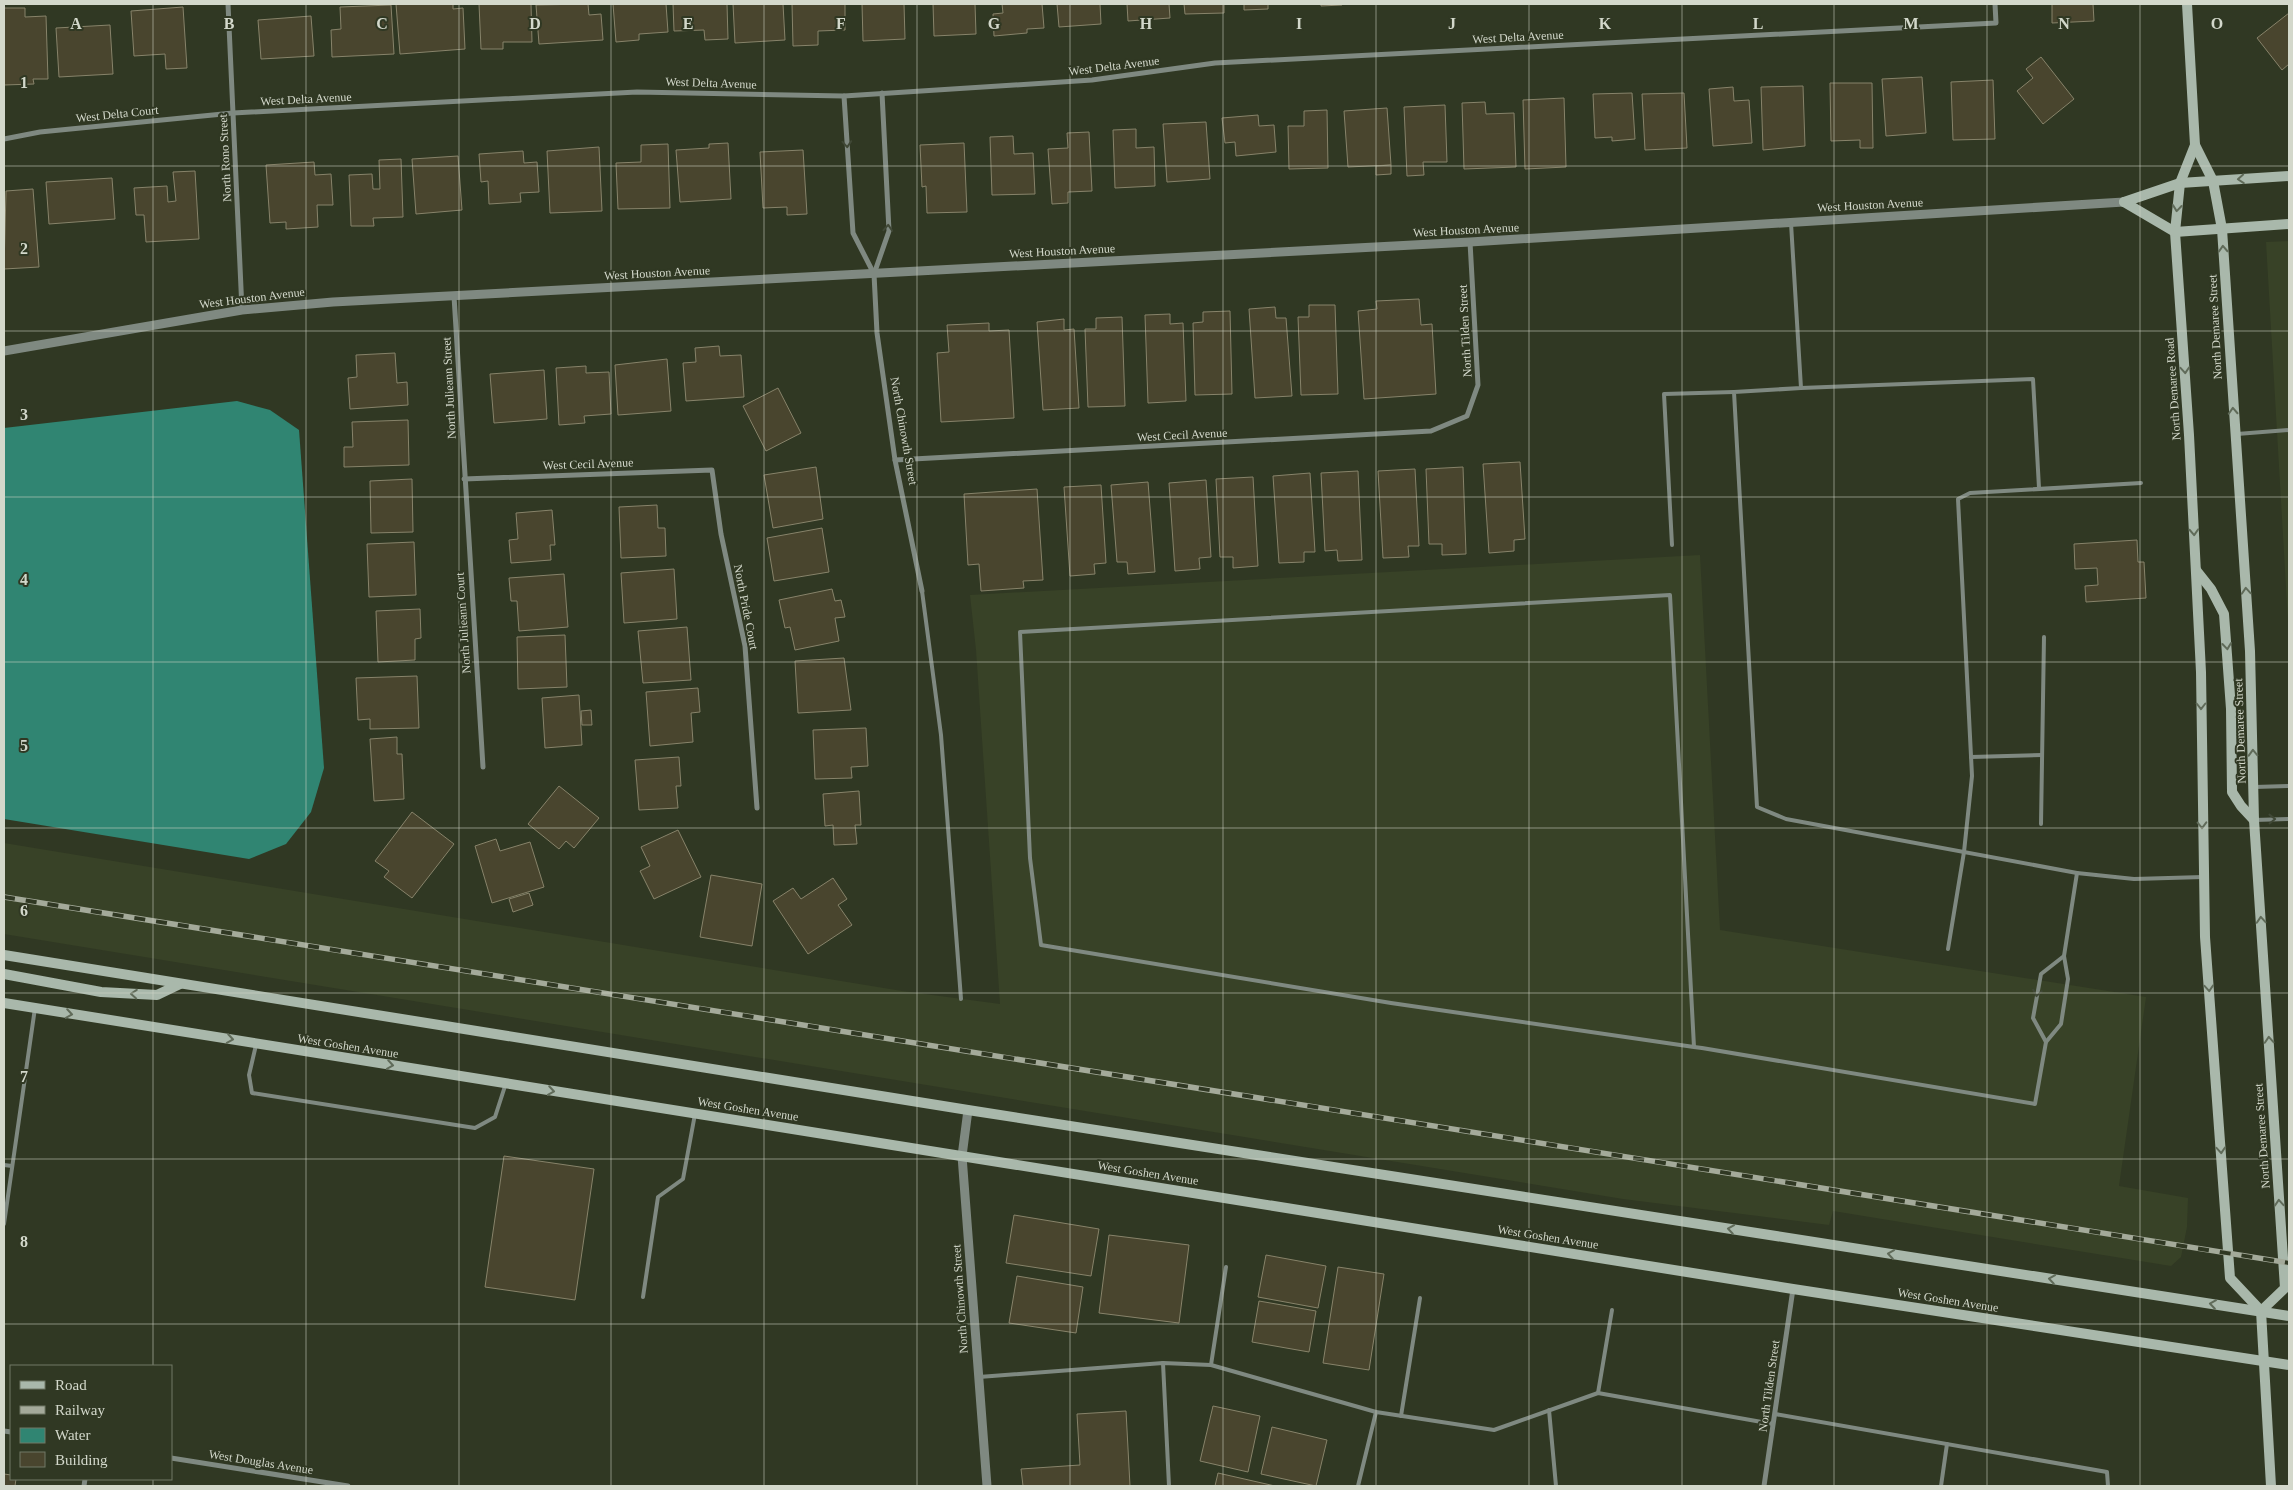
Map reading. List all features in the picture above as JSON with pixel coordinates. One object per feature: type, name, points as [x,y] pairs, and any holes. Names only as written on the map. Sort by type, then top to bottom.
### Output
[{"type":"main road","name":"North Demaree Road","points":[[2187,4],[2195,145],[2180,183],[2175,232],[2202,672],[2201,776],[2203,877]]},
{"type":"main road","name":"North Demaree Street","points":[[2195,145],[2213,181],[2222,229],[2234,434],[2250,651],[2254,820],[2285,1288],[2261,1311]]},
{"type":"main road","name":"West Houston Avenue","points":[[2124,202],[2180,183],[2289,176]]},
{"type":"main road","points":[[2124,202],[2175,232],[2289,224]]},
{"type":"main road","points":[[2196,570],[2211,589],[2224,614],[2231,699],[2232,792],[2240,806],[2254,820]]},
{"type":"main road","points":[[2203,877],[2205,937],[2230,1278],[2261,1311],[2272,1486]]},
{"type":"main road","points":[[4,955],[968,1110],[2289,1316]]},
{"type":"main road","points":[[4,974],[101,992],[157,995],[180,984]]},
{"type":"main road","name":"West Goshen Avenue","points":[[4,1003],[1793,1289],[2289,1365]]},
{"type":"street","name":"North Rono Street","points":[[228,4],[242,310]]},
{"type":"street","name":"West Delta Avenue","points":[[233,113],[637,92],[686,91],[790,96],[844,96],[1092,80],[1214,63],[1996,23],[1996,4]]},
{"type":"street","name":"North Chinowth Street","points":[[874,274],[889,232],[882,93]]},
{"type":"street","name":"North Chinowth Street","points":[[844,96],[853,233],[874,274],[881,371],[896,460],[922,591]]},
{"type":"street","name":"West Delta Court","points":[[4,139],[40,132],[233,113]]},
{"type":"street","name":"West Houston Avenue","points":[[4,351],[242,310],[334,302],[1470,242],[2124,202]]},
{"type":"street","name":"North Tilden Street","points":[[1467,416],[1478,385],[1470,242]]},
{"type":"street","name":"North Julieann Street","points":[[454,296],[464,479]]},
{"type":"street","name":"West Cecil Avenue","points":[[896,460],[1431,431],[1467,416]]},
{"type":"street","name":"West Cecil Avenue","points":[[464,479],[712,470]]},
{"type":"street","name":"North Pride Court","points":[[712,470],[721,534],[745,646],[757,808]]},
{"type":"street","name":"North Julieann Court","points":[[464,479],[483,767]]},
{"type":"street","name":"North Chinowth Street","points":[[968,1110],[962,1156],[987,1486]]},
{"type":"street","name":"North Tilden Street","points":[[1764,1486],[1793,1289]]},
{"type":"street","name":"West Douglas Avenue","points":[[172,1458],[348,1486]]},
{"type":"lane","points":[[1791,223],[1801,388]]},
{"type":"lane","points":[[1672,545],[1664,394],[2033,379],[2039,488]]},
{"type":"lane","points":[[1734,392],[1757,807],[1786,819],[2077,873],[2134,879],[2203,877]]},
{"type":"lane","points":[[2234,434],[2289,430]]},
{"type":"lane","points":[[1948,949],[1964,852],[1972,776],[1958,499],[1970,493],[2141,483]]},
{"type":"lane","points":[[922,591],[941,735],[961,999]]},
{"type":"lane","points":[[1694,1047],[1670,595],[1020,632],[1030,858],[1041,945],[1391,1003],[1694,1047],[2035,1104],[2046,1042],[2060,1024],[2068,979],[2064,956],[2077,873]]},
{"type":"lane","points":[[2041,824],[2044,637]]},
{"type":"lane","points":[[1971,757],[2042,755]]},
{"type":"lane","points":[[2254,787],[2289,786]]},
{"type":"lane","points":[[2254,820],[2289,819]]},
{"type":"lane","points":[[2046,1042],[2033,1018],[2041,974],[2064,956]]},
{"type":"lane","points":[[4,1224],[35,1008]]},
{"type":"lane","points":[[256,1044],[249,1075],[252,1094],[475,1128],[495,1117],[506,1084]]},
{"type":"lane","points":[[643,1296],[658,1197],[684,1179],[695,1114]]},
{"type":"lane","points":[[4,1165],[12,1166]]},
{"type":"lane","points":[[1211,1365],[1226,1267]]},
{"type":"lane","points":[[1401,1416],[1420,1298]]},
{"type":"lane","points":[[1598,1393],[1612,1310]]},
{"type":"lane","points":[[979,1377],[1163,1363],[1211,1365],[1376,1412],[1494,1430],[1598,1393],[1773,1424]]},
{"type":"lane","points":[[1163,1363],[1169,1486]]},
{"type":"lane","points":[[1550,1410],[1556,1486]]},
{"type":"lane","points":[[1358,1486],[1376,1412]]},
{"type":"lane","points":[[1775,1414],[2107,1472],[2108,1486]]},
{"type":"lane","points":[[1941,1486],[1947,1444]]},
{"type":"shaded area","points":[[2289,241],[2289,639],[2266,242]]},
{"type":"shaded area","points":[[1700,555],[1720,930],[2146,997],[2119,1186],[2188,1198],[2187,1227],[2181,1257],[2171,1266],[1833,1211],[1829,1225],[1623,1199],[4,934],[4,843],[902,991],[1000,1004],[976,650],[970,595]]},
{"type":"water","points":[[237,401],[270,410],[299,430],[324,768],[311,812],[286,844],[249,859],[4,819],[4,428]]},
{"type":"building","points":[[396,4],[453,4],[453,9],[463,8],[465,49],[400,54]]},
{"type":"building","points":[[479,4],[531,4],[532,42],[503,42],[503,49],[481,49]]},
{"type":"building","points":[[588,4],[589,15],[601,14],[603,40],[539,44],[536,5]]},
{"type":"building","points":[[613,4],[666,4],[668,32],[639,34],[639,40],[616,42]]},
{"type":"building","points":[[673,4],[727,4],[728,39],[705,40],[704,30],[674,31]]},
{"type":"building","points":[[733,4],[783,4],[785,40],[735,43]]},
{"type":"building","points":[[792,4],[845,4],[845,30],[818,31],[818,45],[793,46]]},
{"type":"building","points":[[862,4],[904,4],[905,39],[863,41]]},
{"type":"building","points":[[933,4],[975,4],[976,34],[934,36]]},
{"type":"building","points":[[1002,4],[1042,4],[1044,28],[1027,29],[1027,33],[994,36],[993,14],[1003,13]]},
{"type":"building","points":[[1057,4],[1100,4],[1101,24],[1059,27]]},
{"type":"building","points":[[1127,4],[1169,4],[1170,18],[1128,21]]},
{"type":"building","points":[[1184,4],[1224,4],[1224,13],[1185,14]]},
{"type":"building","points":[[1244,4],[1268,4],[1268,9],[1244,10]]},
{"type":"building","points":[[1321,4],[1342,4],[1342,5],[1321,6]]},
{"type":"building","points":[[2052,4],[2093,4],[2094,21],[2052,23]]},
{"type":"building","points":[[391,5],[394,54],[332,57],[331,30],[341,29],[340,7]]},
{"type":"building","points":[[183,7],[187,68],[166,69],[165,54],[134,56],[131,11]]},
{"type":"building","points":[[4,8],[25,8],[25,17],[46,16],[48,79],[33,79],[34,84],[4,85]]},
{"type":"building","points":[[2289,13],[2289,64],[2282,70],[2257,38]]},
{"type":"building","points":[[311,16],[314,56],[261,59],[258,20]]},
{"type":"building","points":[[110,25],[113,74],[59,77],[56,28]]},
{"type":"building","points":[[2041,57],[2074,99],[2043,124],[2017,91],[2033,78],[2026,69]]},
{"type":"building","points":[[1922,77],[1926,133],[1886,136],[1882,79]]},
{"type":"building","points":[[1993,80],[1995,139],[1953,140],[1951,82]]},
{"type":"building","points":[[1830,83],[1872,83],[1873,148],[1860,148],[1860,140],[1831,141]]},
{"type":"building","points":[[1803,86],[1805,146],[1763,150],[1761,87]]},
{"type":"building","points":[[1733,87],[1734,101],[1749,100],[1752,143],[1713,146],[1709,89]]},
{"type":"building","points":[[1632,93],[1635,139],[1612,141],[1612,137],[1595,138],[1593,94]]},
{"type":"building","points":[[1684,93],[1687,148],[1645,150],[1642,94]]},
{"type":"building","points":[[1564,98],[1566,167],[1525,169],[1523,100]]},
{"type":"building","points":[[1485,102],[1486,114],[1514,113],[1516,167],[1464,169],[1462,103]]},
{"type":"building","points":[[1445,105],[1447,162],[1423,162],[1424,175],[1407,176],[1404,107]]},
{"type":"building","points":[[1387,108],[1391,165],[1348,167],[1344,111]]},
{"type":"building","points":[[1327,110],[1328,168],[1289,169],[1288,126],[1304,126],[1304,111]]},
{"type":"building","points":[[1258,115],[1259,126],[1274,125],[1276,152],[1236,156],[1235,142],[1225,143],[1222,118]]},
{"type":"building","points":[[1206,122],[1210,179],[1167,182],[1163,124]]},
{"type":"building","points":[[1136,129],[1136,148],[1154,147],[1155,186],[1115,188],[1113,130]]},
{"type":"building","points":[[1089,132],[1092,191],[1068,192],[1068,203],[1052,204],[1048,149],[1068,148],[1067,133]]},
{"type":"building","points":[[1013,136],[1014,154],[1033,153],[1035,194],[992,195],[990,137]]},
{"type":"building","points":[[728,143],[731,199],[680,202],[676,150],[709,148],[709,144]]},
{"type":"building","points":[[964,143],[967,212],[927,213],[926,186],[922,187],[920,145]]},
{"type":"building","points":[[668,144],[670,208],[618,209],[616,163],[641,162],[641,145]]},
{"type":"building","points":[[599,147],[602,211],[550,213],[547,151]]},
{"type":"building","points":[[803,150],[807,214],[787,215],[787,207],[763,208],[760,152]]},
{"type":"building","points":[[523,151],[524,163],[537,162],[539,192],[520,193],[521,202],[489,204],[488,181],[481,182],[479,154]]},
{"type":"building","points":[[458,156],[462,210],[416,214],[412,159]]},
{"type":"building","points":[[401,159],[403,217],[373,218],[374,226],[351,226],[349,175],[372,174],[373,189],[380,189],[379,160]]},
{"type":"building","points":[[314,162],[315,175],[331,174],[333,205],[317,205],[318,227],[286,229],[286,222],[270,223],[266,165]]},
{"type":"building","points":[[1391,165],[1391,174],[1376,175],[1376,166]]},
{"type":"building","points":[[195,171],[199,239],[146,242],[144,215],[136,215],[134,188],[167,186],[168,202],[176,201],[173,172]]},
{"type":"building","points":[[112,178],[115,219],[49,224],[46,182]]},
{"type":"building","points":[[33,189],[39,267],[4,269],[6,191]]},
{"type":"building","points":[[1419,299],[1421,325],[1432,324],[1436,394],[1364,399],[1358,311],[1377,309],[1376,301]]},
{"type":"building","points":[[1309,305],[1335,305],[1338,394],[1301,395],[1298,317],[1309,317]]},
{"type":"building","points":[[1275,307],[1276,318],[1286,318],[1292,396],[1255,398],[1249,309]]},
{"type":"building","points":[[1230,311],[1232,394],[1195,395],[1193,323],[1203,322],[1203,312]]},
{"type":"building","points":[[1170,314],[1170,324],[1183,323],[1186,401],[1148,403],[1145,315]]},
{"type":"building","points":[[1122,317],[1125,406],[1088,407],[1085,329],[1096,329],[1096,318]]},
{"type":"building","points":[[1064,319],[1064,330],[1074,329],[1079,408],[1043,410],[1037,322]]},
{"type":"building","points":[[989,323],[989,331],[1009,330],[1014,418],[941,422],[937,353],[949,352],[947,325]]},
{"type":"building","points":[[719,346],[720,356],[741,355],[744,397],[686,401],[683,363],[696,362],[695,348]]},
{"type":"building","points":[[395,353],[397,383],[407,382],[408,405],[350,409],[348,378],[357,377],[356,355]]},
{"type":"building","points":[[667,359],[671,411],[618,415],[615,365]]},
{"type":"building","points":[[586,366],[586,373],[609,372],[611,414],[584,416],[585,423],[559,425],[556,368]]},
{"type":"building","points":[[544,370],[547,419],[494,423],[490,374]]},
{"type":"building","points":[[778,388],[801,433],[766,451],[743,406]]},
{"type":"building","points":[[408,420],[409,465],[344,467],[344,447],[353,447],[352,422]]},
{"type":"building","points":[[1520,462],[1525,539],[1514,540],[1514,551],[1489,553],[1483,464]]},
{"type":"building","points":[[816,467],[823,519],[773,528],[764,475]]},
{"type":"building","points":[[1463,467],[1466,554],[1442,555],[1442,544],[1429,544],[1426,469]]},
{"type":"building","points":[[1415,469],[1419,546],[1408,546],[1409,557],[1383,558],[1378,471]]},
{"type":"building","points":[[1358,471],[1362,560],[1338,561],[1337,550],[1325,551],[1321,473]]},
{"type":"building","points":[[1310,473],[1315,552],[1304,552],[1304,562],[1279,563],[1273,476]]},
{"type":"building","points":[[1253,477],[1258,566],[1233,568],[1233,557],[1220,557],[1216,479]]},
{"type":"building","points":[[412,479],[413,532],[371,533],[370,481]]},
{"type":"building","points":[[1206,480],[1211,557],[1199,558],[1200,569],[1175,571],[1169,483]]},
{"type":"building","points":[[1148,482],[1155,572],[1128,574],[1127,562],[1117,562],[1111,485]]},
{"type":"building","points":[[1101,485],[1106,563],[1094,564],[1095,574],[1070,576],[1064,487]]},
{"type":"building","points":[[1037,489],[1043,580],[1023,581],[1024,588],[981,591],[979,564],[968,565],[964,494]]},
{"type":"building","points":[[657,505],[658,528],[665,528],[666,556],[621,558],[619,507]]},
{"type":"building","points":[[552,510],[555,545],[550,545],[551,560],[511,563],[509,540],[518,539],[516,513]]},
{"type":"building","points":[[822,528],[829,572],[774,581],[767,538]]},
{"type":"building","points":[[2137,540],[2138,562],[2144,562],[2146,598],[2086,602],[2085,586],[2098,585],[2097,568],[2075,569],[2074,544]]},
{"type":"building","points":[[414,542],[416,595],[369,597],[367,544]]},
{"type":"building","points":[[674,569],[677,619],[624,623],[621,573]]},
{"type":"building","points":[[564,574],[568,627],[519,631],[517,601],[511,601],[509,578]]},
{"type":"building","points":[[832,589],[835,601],[841,600],[845,617],[835,618],[839,641],[795,650],[790,627],[785,628],[779,600]]},
{"type":"building","points":[[420,609],[421,638],[415,639],[415,660],[378,662],[376,611]]},
{"type":"building","points":[[687,627],[691,680],[643,683],[638,631]]},
{"type":"building","points":[[565,635],[567,687],[518,689],[517,637]]},
{"type":"building","points":[[844,658],[851,710],[798,713],[795,661]]},
{"type":"building","points":[[417,676],[419,728],[370,729],[370,719],[358,720],[356,678]]},
{"type":"building","points":[[698,688],[700,712],[691,713],[693,742],[650,746],[646,692]]},
{"type":"building","points":[[579,695],[582,745],[545,748],[542,698]]},
{"type":"building","points":[[591,710],[592,725],[582,725],[581,711]]},
{"type":"building","points":[[866,728],[868,766],[851,767],[852,778],[815,779],[813,730]]},
{"type":"building","points":[[397,737],[397,754],[402,754],[404,799],[374,801],[370,739]]},
{"type":"building","points":[[679,757],[681,786],[676,786],[678,808],[639,810],[635,760]]},
{"type":"building","points":[[559,786],[599,818],[574,848],[566,841],[559,849],[528,824]]},
{"type":"building","points":[[859,791],[861,825],[855,825],[857,844],[834,845],[833,825],[825,826],[823,794]]},
{"type":"building","points":[[412,812],[454,844],[412,898],[384,877],[389,871],[375,861]]},
{"type":"building","points":[[678,830],[701,877],[654,899],[640,871],[650,866],[641,847]]},
{"type":"building","points":[[496,839],[500,851],[530,842],[544,887],[492,903],[475,846]]},
{"type":"building","points":[[711,875],[762,884],[752,946],[700,937]]},
{"type":"building","points":[[833,878],[847,899],[838,905],[852,925],[808,954],[773,901],[793,888],[801,899]]},
{"type":"building","points":[[529,893],[533,905],[513,912],[509,899]]},
{"type":"building","points":[[504,1156],[594,1169],[575,1300],[485,1287]]},
{"type":"building","points":[[1014,1215],[1099,1229],[1091,1276],[1006,1263]]},
{"type":"building","points":[[1109,1235],[1189,1245],[1179,1323],[1099,1313]]},
{"type":"building","points":[[1266,1255],[1326,1266],[1318,1308],[1258,1297]]},
{"type":"building","points":[[1338,1267],[1384,1274],[1369,1370],[1323,1363]]},
{"type":"building","points":[[1017,1276],[1083,1287],[1076,1333],[1009,1323]]},
{"type":"building","points":[[1259,1301],[1316,1311],[1309,1352],[1252,1342]]},
{"type":"building","points":[[1213,1406],[1260,1416],[1248,1472],[1200,1461]]},
{"type":"building","points":[[1126,1411],[1130,1486],[1023,1486],[1021,1469],[1080,1465],[1077,1414]]},
{"type":"building","points":[[1272,1427],[1327,1440],[1316,1486],[1261,1474]]},
{"type":"building","points":[[1218,1473],[1275,1486],[1215,1486]]},
{"type":"building","points":[[4,1474],[10,1475],[10,1480],[16,1480],[15,1486],[4,1486]]},
{"type":"railway","points":[[4,897],[2289,1263]]}]
